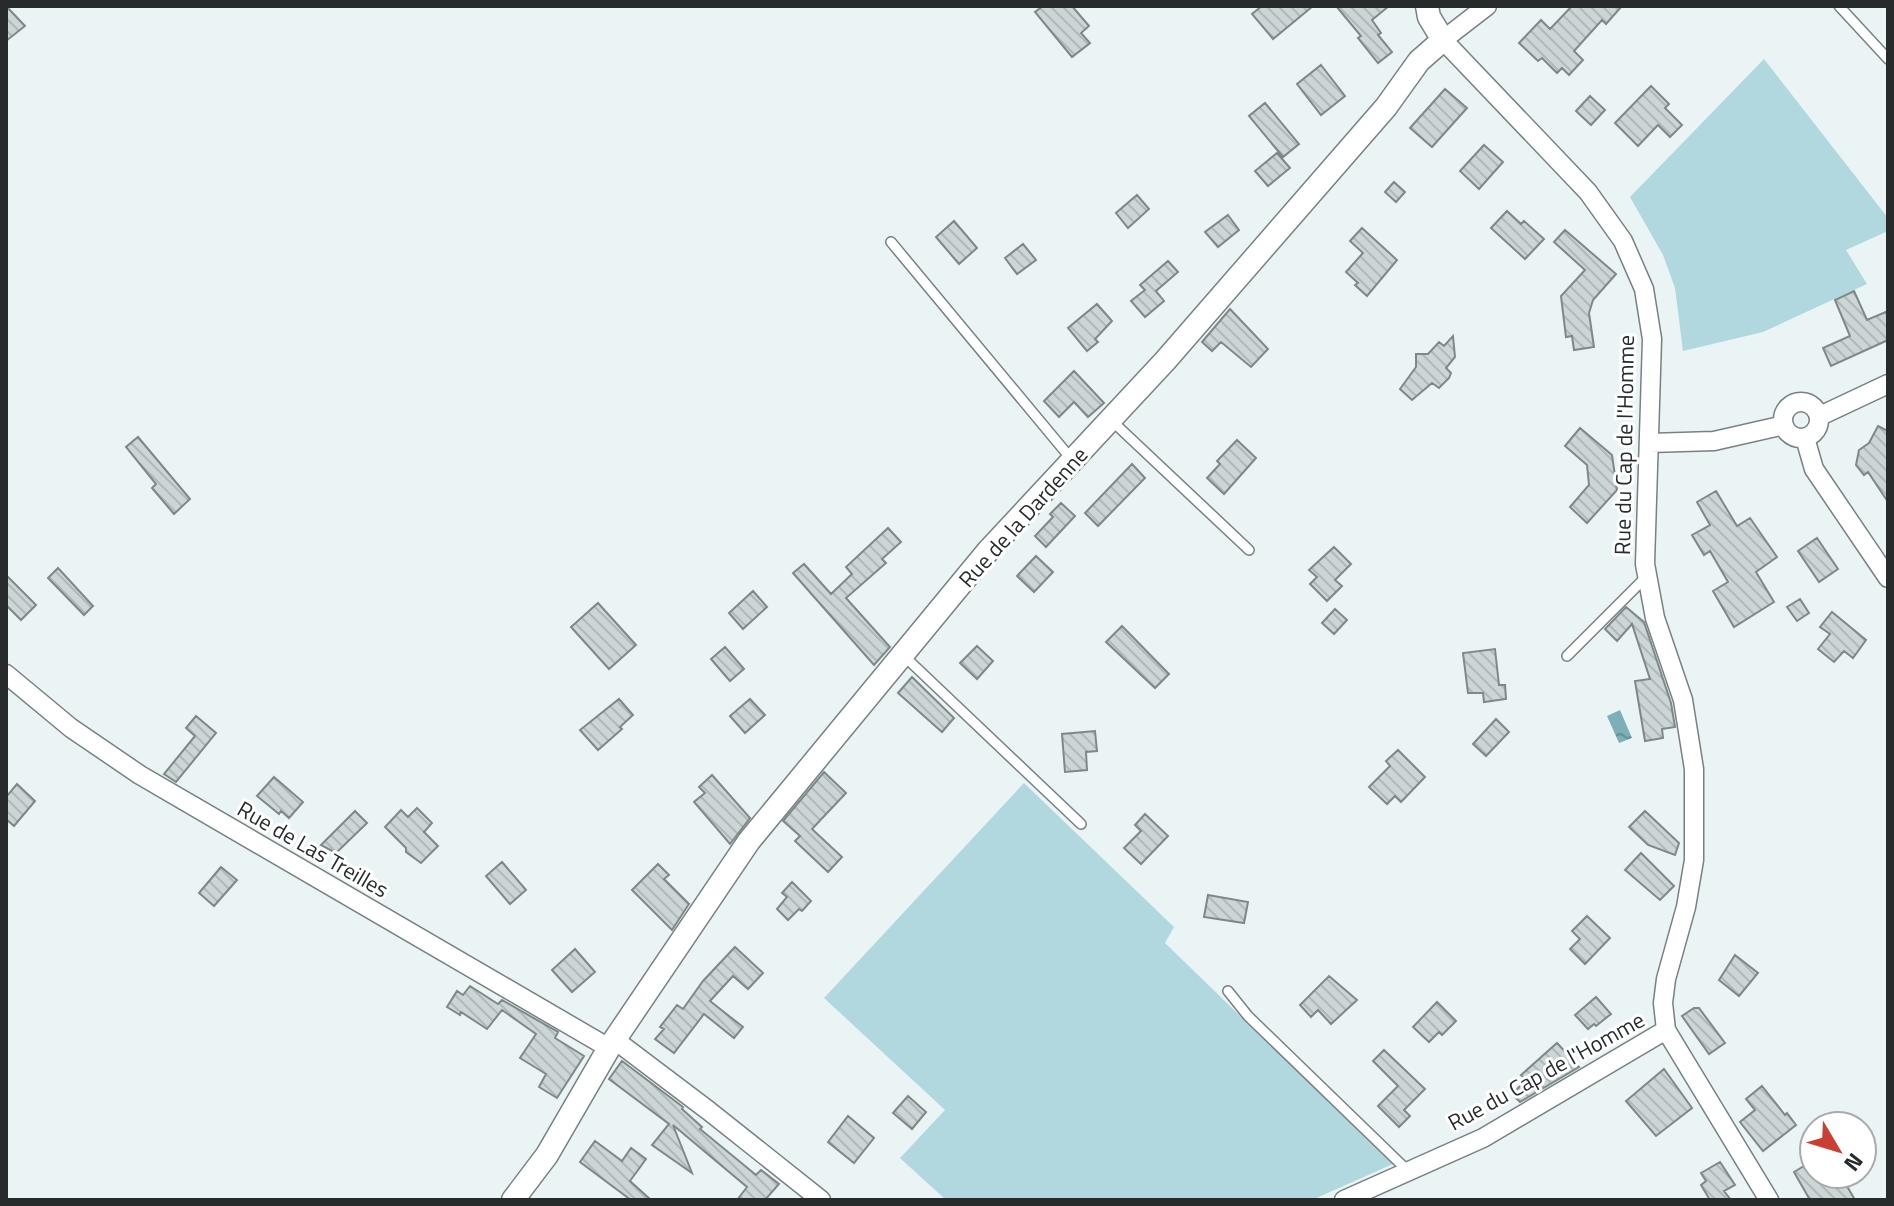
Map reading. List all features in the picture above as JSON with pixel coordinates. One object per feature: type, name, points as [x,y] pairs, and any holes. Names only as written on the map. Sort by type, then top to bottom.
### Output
[{"type":"street","points":[[1427,6],[1429,17],[1443,40],[1487,6]]},
{"type":"street","name":"Rue de la Dardenne","points":[[513,1200],[547,1155],[612,1044],[749,841],[988,551],[1111,420],[1386,107],[1419,61],[1443,40]]},
{"type":"street","name":"Rue du Cap de l'Homme","points":[[1344,1200],[1483,1138],[1666,1030],[1663,1003],[1666,979],[1686,907],[1694,860],[1694,769],[1683,700],[1655,618],[1645,564],[1652,339],[1644,289],[1623,241],[1588,192],[1443,40]]},
{"type":"street","points":[[1820,416],[1888,384]]},
{"type":"street","points":[[1797,402],[1814,406],[1820,416],[1818,428],[1805,438],[1791,435],[1784,425],[1784,413],[1797,402]]},
{"type":"street","points":[[1650,443],[1714,441],[1784,425]]},
{"type":"street","points":[[1805,438],[1814,469],[1888,578]]},
{"type":"street","name":"Rue de Las Treilles","points":[[6,674],[71,728],[140,775],[612,1044],[709,1111],[821,1200]]},
{"type":"street","points":[[1666,1030],[1769,1200]]},
{"type":"lane","points":[[1839,6],[1888,59]]},
{"type":"lane","points":[[891,242],[1073,461]]},
{"type":"lane","points":[[1111,420],[1249,550]]},
{"type":"lane","points":[[1567,656],[1647,576]]},
{"type":"lane","points":[[903,655],[1081,824]]},
{"type":"lane","points":[[1228,991],[1248,1016],[1408,1171]]},
{"type":"shaded area","points":[[1764,59],[1888,218],[1888,231],[1846,250],[1867,284],[1763,332],[1683,351],[1675,288],[1663,255],[1630,197]]},
{"type":"shaded area","points":[[1024,783],[1174,927],[1165,943],[1393,1164],[1312,1200],[946,1200],[900,1158],[945,1110],[824,998]]},
{"type":"water","points":[[1620,710],[1632,738],[1619,743],[1607,716]]},
{"type":"building","points":[[6,6],[25,26],[6,41]]},
{"type":"building","points":[[1043,6],[1072,6],[1089,26],[1081,33],[1090,43],[1072,57],[1035,12]]},
{"type":"building","points":[[1262,6],[1313,6],[1273,39],[1252,14]]},
{"type":"building","points":[[1336,6],[1389,6],[1372,20],[1381,33],[1378,35],[1392,52],[1378,63]]},
{"type":"building","points":[[1572,6],[1622,6],[1606,24],[1602,20],[1574,51],[1583,60],[1569,75],[1562,68],[1557,73],[1542,58],[1538,61],[1519,43],[1541,20],[1550,29]]},
{"type":"building","points":[[1321,65],[1345,96],[1321,115],[1297,84]]},
{"type":"building","points":[[1651,86],[1669,104],[1665,108],[1682,125],[1670,137],[1658,125],[1638,146],[1615,123]]},
{"type":"building","points":[[1445,89],[1467,108],[1432,147],[1410,128]]},
{"type":"building","points":[[1590,96],[1605,110],[1591,125],[1576,111]]},
{"type":"building","points":[[1265,103],[1299,144],[1283,157],[1249,116]]},
{"type":"building","points":[[1484,145],[1503,162],[1479,189],[1460,171]]},
{"type":"building","points":[[1277,153],[1290,168],[1268,186],[1255,171]]},
{"type":"building","points":[[1394,182],[1405,192],[1396,202],[1385,192]]},
{"type":"building","points":[[1137,195],[1149,209],[1128,228],[1116,213]]},
{"type":"building","points":[[1507,211],[1544,239],[1525,259],[1491,228]]},
{"type":"building","points":[[1228,215],[1239,230],[1218,247],[1205,232]]},
{"type":"building","points":[[954,221],[977,248],[959,264],[936,237]]},
{"type":"building","points":[[1362,228],[1397,260],[1367,296],[1346,272],[1363,253],[1350,241]]},
{"type":"building","points":[[1565,230],[1616,274],[1593,300],[1589,313],[1594,347],[1574,350],[1572,336],[1566,337],[1561,296],[1585,270],[1554,242]]},
{"type":"building","points":[[1023,244],[1036,260],[1017,274],[1005,258]]},
{"type":"building","points":[[1168,261],[1178,272],[1156,291],[1164,301],[1145,317],[1131,301],[1145,290],[1140,285]]},
{"type":"building","points":[[1854,291],[1867,320],[1888,311],[1888,340],[1831,366],[1823,348],[1850,336],[1835,300]]},
{"type":"building","points":[[1097,304],[1112,321],[1095,339],[1098,342],[1087,351],[1068,328]]},
{"type":"building","points":[[1230,309],[1268,349],[1251,367],[1221,342],[1212,351],[1202,342]]},
{"type":"building","points":[[1453,336],[1455,357],[1446,368],[1451,373],[1449,378],[1439,388],[1432,383],[1412,400],[1400,389],[1416,367],[1416,354],[1428,354],[1439,342],[1444,346]]},
{"type":"building","points":[[1074,371],[1104,403],[1088,417],[1074,402],[1059,417],[1044,401]]},
{"type":"building","points":[[1878,426],[1888,431],[1888,502],[1868,472],[1864,475],[1856,465],[1859,450],[1869,443]]},
{"type":"building","points":[[1580,428],[1612,455],[1617,490],[1587,523],[1570,507],[1589,485],[1587,465],[1565,446]]},
{"type":"building","points":[[138,437],[190,499],[174,514],[152,488],[156,484],[126,447]]},
{"type":"building","points":[[1237,440],[1256,458],[1224,494],[1207,478],[1220,464],[1217,461]]},
{"type":"building","points":[[1132,464],[1145,478],[1098,526],[1085,513]]},
{"type":"building","points":[[1716,491],[1737,526],[1750,518],[1777,557],[1756,572],[1774,602],[1734,627],[1713,591],[1728,582],[1710,551],[1704,555],[1692,535],[1710,525],[1697,502]]},
{"type":"building","points":[[1061,503],[1075,516],[1046,547],[1035,536]]},
{"type":"building","points":[[888,528],[901,542],[882,559],[886,563],[846,598],[890,647],[874,665],[793,573],[804,564],[831,594],[852,574],[846,567]]},
{"type":"building","points":[[1817,538],[1838,569],[1819,582],[1798,551]]},
{"type":"building","points":[[1334,547],[1351,564],[1335,580],[1342,586],[1327,601],[1310,584],[1317,577],[1309,570]]},
{"type":"building","points":[[1036,556],[1053,572],[1034,592],[1017,576]]},
{"type":"building","points":[[58,568],[93,606],[84,615],[48,578]]},
{"type":"building","points":[[6,575],[36,605],[21,620],[6,605]]},
{"type":"building","points":[[753,591],[767,607],[743,629],[729,613]]},
{"type":"building","points":[[1800,599],[1809,613],[1797,621],[1787,607]]},
{"type":"building","points":[[598,603],[636,645],[609,669],[571,627]]},
{"type":"building","points":[[1626,607],[1644,622],[1671,703],[1675,727],[1662,729],[1663,738],[1645,741],[1635,681],[1650,679],[1632,624],[1617,641],[1605,629]]},
{"type":"building","points":[[1335,609],[1347,620],[1334,634],[1322,623]]},
{"type":"building","points":[[1832,612],[1866,640],[1853,658],[1844,651],[1834,662],[1818,649],[1830,634],[1820,627]]},
{"type":"building","points":[[1122,626],[1169,674],[1155,688],[1106,642]]},
{"type":"building","points":[[977,646],[993,661],[977,679],[960,663]]},
{"type":"building","points":[[725,647],[744,669],[730,681],[711,659]]},
{"type":"building","points":[[1495,649],[1499,685],[1505,685],[1506,699],[1484,702],[1483,693],[1468,693],[1463,653]]},
{"type":"building","points":[[912,677],[954,718],[942,732],[898,693]]},
{"type":"building","points":[[619,699],[633,715],[598,750],[580,730]]},
{"type":"building","points":[[750,699],[765,715],[745,733],[730,716]]},
{"type":"building","points":[[196,716],[216,733],[176,782],[164,774],[195,736],[186,728]]},
{"type":"building","points":[[1496,719],[1509,732],[1486,756],[1473,744]]},
{"type":"building","points":[[1095,731],[1097,751],[1086,752],[1087,770],[1065,772],[1062,734]]},
{"type":"building","points":[[1398,750],[1425,777],[1401,802],[1395,796],[1387,804],[1369,787],[1390,766],[1386,761]]},
{"type":"building","points":[[824,772],[846,793],[812,829],[842,857],[828,872],[795,841],[800,836],[783,821]]},
{"type":"building","points":[[712,775],[750,818],[730,844],[694,802],[705,793],[699,787]]},
{"type":"building","points":[[274,777],[303,802],[289,818],[257,796]]},
{"type":"building","points":[[17,784],[35,801],[14,826],[6,819],[6,797]]},
{"type":"building","points":[[417,808],[432,823],[424,832],[438,846],[421,863],[406,852],[406,848],[385,827],[401,810],[408,817]]},
{"type":"building","points":[[355,811],[367,823],[336,853],[321,845]]},
{"type":"building","points":[[1645,811],[1679,843],[1675,855],[1648,845],[1629,827]]},
{"type":"building","points":[[1145,814],[1168,836],[1141,864],[1124,848],[1141,831],[1135,825]]},
{"type":"building","points":[[1641,853],[1674,886],[1660,900],[1625,870]]},
{"type":"building","points":[[502,862],[526,890],[510,904],[486,876]]},
{"type":"building","points":[[658,864],[669,875],[664,879],[689,904],[672,930],[632,890]]},
{"type":"building","points":[[221,867],[237,880],[214,906],[199,893]]},
{"type":"building","points":[[792,882],[811,901],[788,920],[777,909],[787,897],[782,893]]},
{"type":"building","points":[[1208,895],[1248,902],[1244,923],[1204,917]]},
{"type":"building","points":[[1587,916],[1610,938],[1585,964],[1570,949],[1580,939],[1572,931]]},
{"type":"building","points":[[735,947],[763,973],[748,989],[733,976],[710,1001],[743,1027],[734,1038],[704,1014],[674,1053],[655,1039],[664,1029],[660,1027],[677,1005],[683,1009],[703,981]]},
{"type":"building","points":[[575,949],[595,972],[572,992],[552,970]]},
{"type":"building","points":[[1735,955],[1758,973],[1739,996],[1719,980]]},
{"type":"building","points":[[1329,976],[1357,1000],[1331,1024],[1318,1010],[1311,1017],[1300,1005]]},
{"type":"building","points":[[470,986],[498,1004],[502,1000],[558,1032],[555,1038],[584,1056],[557,1098],[539,1087],[546,1074],[520,1058],[536,1034],[502,1010],[487,1029],[447,1007],[457,991],[463,995]]},
{"type":"building","points":[[1596,997],[1611,1014],[1588,1029],[1575,1015]]},
{"type":"building","points":[[1437,1002],[1456,1021],[1442,1035],[1439,1032],[1429,1042],[1413,1027]]},
{"type":"building","points":[[1699,1008],[1725,1043],[1709,1054],[1682,1016]]},
{"type":"building","points":[[1557,1043],[1579,1067],[1520,1102],[1512,1094],[1526,1080],[1521,1075]]},
{"type":"building","points":[[1384,1050],[1425,1089],[1404,1110],[1410,1116],[1399,1127],[1378,1106],[1398,1086],[1373,1061]]},
{"type":"building","points":[[622,1061],[683,1107],[702,1127],[700,1129],[756,1175],[761,1170],[779,1184],[765,1200],[737,1200],[747,1187],[673,1125],[692,1173],[652,1145],[669,1124],[609,1079]]},
{"type":"building","points":[[1664,1069],[1692,1108],[1656,1136],[1626,1101]]},
{"type":"building","points":[[1762,1086],[1796,1125],[1763,1151],[1740,1122],[1755,1110],[1746,1099]]},
{"type":"building","points":[[908,1096],[926,1112],[912,1129],[893,1113]]},
{"type":"building","points":[[848,1116],[874,1138],[854,1163],[828,1142]]},
{"type":"building","points":[[595,1141],[622,1161],[631,1148],[646,1159],[630,1181],[651,1200],[631,1200],[580,1162]]},
{"type":"building","points":[[1720,1162],[1735,1185],[1724,1191],[1731,1200],[1710,1200],[1701,1185],[1706,1181],[1701,1173]]},
{"type":"building","points":[[1804,1190],[1849,1190],[1855,1200],[1810,1200]]}]
